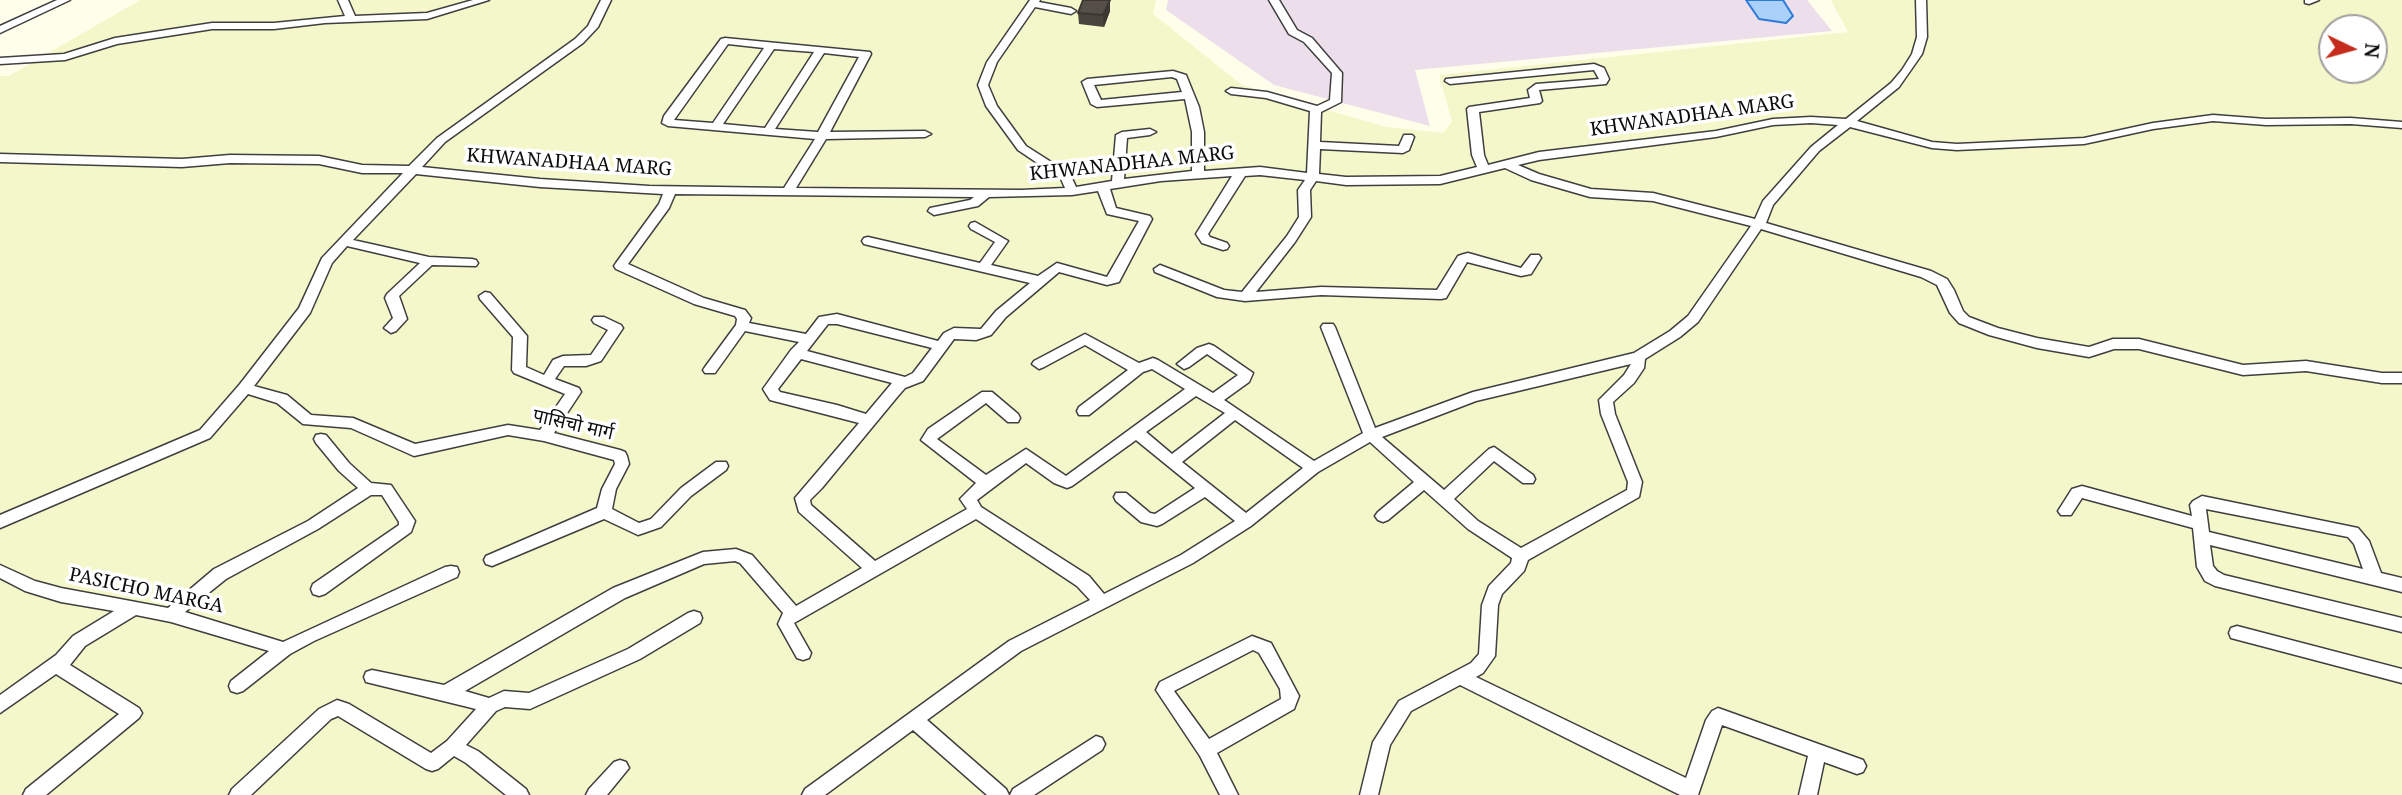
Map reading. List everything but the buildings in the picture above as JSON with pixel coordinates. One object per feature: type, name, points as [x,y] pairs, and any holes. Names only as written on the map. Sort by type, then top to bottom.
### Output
[{"type":"street","points":[[0,30],[65,0]]},
{"type":"street","points":[[343,0],[350,16],[348,20]]},
{"type":"street","points":[[0,61],[65,57],[115,41],[212,26],[274,26],[326,20],[427,16],[484,0]]},
{"type":"street","name":"KHWANADHAA MARG","points":[[0,522],[205,434],[245,388],[305,310],[326,261],[441,141],[579,41],[593,27],[606,0]]},
{"type":"street","points":[[1231,90],[1267,95],[1316,109],[1335,102],[1337,72],[1308,40],[1293,32],[1274,0]]},
{"type":"street","points":[[811,795],[1015,646],[1187,559],[1246,522],[1312,468],[1371,435],[1473,397],[1637,357],[1668,340],[1693,319],[1759,224],[1767,204],[1815,149],[1895,85],[1917,54],[1922,37],[1921,0]]},
{"type":"street","points":[[1071,11],[1034,2],[992,62],[983,85],[992,106],[1023,148],[1066,177],[1072,191]]},
{"type":"street","points":[[788,191],[822,136],[866,57],[862,52],[725,41],[667,122],[822,136],[925,134]]},
{"type":"street","points":[[716,127],[771,45]]},
{"type":"street","points":[[767,133],[821,49]]},
{"type":"street","points":[[1450,81],[1594,66],[1599,68],[1604,79],[1602,82],[1585,85],[1536,87],[1533,90],[1536,101],[1473,109],[1478,155],[1484,170]]},
{"type":"street","points":[[1189,95],[1097,104],[1087,82],[1173,74],[1182,77],[1189,95],[1198,132],[1198,175]]},
{"type":"street","points":[[1245,297],[1305,217],[1304,190],[1313,176],[1316,109]]},
{"type":"street","name":"KHWANADHAA MARG","points":[[415,170],[540,183],[671,190],[987,193],[1072,191],[1161,177],[1241,172],[1271,172],[1346,181],[1440,180],[1551,154],[1716,134],[1773,122],[1846,122],[1932,145],[1957,147],[2084,141],[2153,126],[2213,118],[2266,122],[2351,121],[2402,125]]},
{"type":"street","points":[[1118,184],[1122,135],[1150,132]]},
{"type":"street","points":[[1314,145],[1403,150],[1408,137]]},
{"type":"street","points":[[0,158],[182,163],[230,159],[319,160],[362,169],[415,170]]},
{"type":"street","points":[[1507,164],[1535,177],[1590,193],[1653,197],[1759,224],[1926,274],[1942,282],[1957,313],[1964,320],[1994,332],[2089,352],[2113,344],[2139,344],[2243,370],[2306,366],[2382,378],[2402,378]]},
{"type":"street","points":[[1223,246],[1206,240],[1202,234],[1241,172]]},
{"type":"street","points":[[873,568],[804,508],[801,502],[893,392],[918,377],[954,333],[976,335],[986,332],[1001,314],[1058,267],[1107,281],[1114,279],[1146,219],[1111,211],[1103,186]]},
{"type":"street","points":[[671,190],[666,205],[620,266],[699,301],[740,313],[744,318],[742,326],[710,370]]},
{"type":"street","points":[[934,212],[974,204],[987,193]]},
{"type":"street","points":[[975,226],[1002,241],[983,268]]},
{"type":"street","points":[[867,241],[1041,281]]},
{"type":"street","points":[[345,242],[429,261],[472,263]]},
{"type":"street","points":[[1160,270],[1222,294],[1245,297],[1321,291],[1441,295],[1462,258],[1468,257],[1521,272],[1526,271],[1535,258]]},
{"type":"street","points":[[391,327],[400,319],[391,298],[393,294],[429,261]]},
{"type":"street","points":[[485,296],[520,336],[519,370],[574,392],[544,436]]},
{"type":"street","points":[[870,421],[770,393],[772,385],[818,324],[828,319],[941,346]]},
{"type":"street","points":[[548,380],[558,363],[563,360],[586,362],[596,358],[616,328],[599,320]]},
{"type":"street","points":[[742,326],[807,339]]},
{"type":"street","points":[[1328,327],[1371,435],[1473,525],[1521,556]]},
{"type":"street","points":[[1039,364],[1084,339],[1138,369]]},
{"type":"street","points":[[1184,364],[1209,349],[1246,373],[1244,378],[1214,400]]},
{"type":"street","points":[[796,353],[906,382]]},
{"type":"street","points":[[1368,795],[1382,742],[1405,706],[1477,668],[1487,656],[1490,605],[1496,591],[1518,566],[1521,556],[1634,493],[1635,481],[1608,414],[1606,400],[1637,368],[1637,357]]},
{"type":"street","points":[[1084,411],[1138,369],[1153,363],[1235,413],[1312,468]]},
{"type":"street","name":"पासिचो मार्ग","points":[[245,388],[282,399],[308,420],[353,423],[414,450],[508,430],[544,436],[620,456],[622,464],[609,489],[604,512]]},
{"type":"street","points":[[1101,603],[1083,581],[976,511],[968,499],[986,482],[1026,455],[1067,482],[1196,388]]},
{"type":"street","points":[[986,482],[928,440],[933,433],[982,397],[991,398],[1013,418]]},
{"type":"street","points":[[1173,461],[1235,413]]},
{"type":"street","points":[[1137,433],[1246,522]]},
{"type":"street","points":[[321,439],[344,467],[368,489]]},
{"type":"street","points":[[1445,498],[1494,453],[1528,480]]},
{"type":"street","points":[[492,560],[604,512],[632,527],[646,528],[656,523],[686,492],[722,466]]},
{"type":"street","points":[[1383,516],[1425,481]]},
{"type":"street","points":[[171,615],[220,574],[313,525],[368,489],[386,489],[407,521],[406,528],[319,589]]},
{"type":"street","points":[[1121,497],[1146,518],[1157,520],[1204,490]]},
{"type":"street","points":[[2066,511],[2077,493],[2082,492],[2202,530],[2402,585]]},
{"type":"street","points":[[2374,577],[2361,541],[2353,532],[2202,502],[2198,505],[2205,566],[2211,576],[2221,581],[2402,625]]},
{"type":"street","points":[[803,653],[786,624],[794,614],[976,511]]},
{"type":"street","points":[[446,693],[619,593],[703,558],[736,555],[746,559],[794,614]]},
{"type":"street","name":"PASICHO MARGA","points":[[0,571],[31,586],[171,615],[284,649]]},
{"type":"street","points":[[237,687],[284,649],[451,572]]},
{"type":"street","points":[[0,705],[62,660],[79,641],[134,608]]},
{"type":"street","points":[[238,795],[325,714],[337,708],[343,709],[432,764],[453,747],[490,706],[504,699],[530,701],[634,654],[694,618]]},
{"type":"street","points":[[2237,633],[2402,676]]},
{"type":"street","points":[[1206,750],[1288,704],[1291,696],[1287,686],[1265,649],[1259,644],[1252,643],[1239,649],[1164,690],[1206,750],[1229,795]]},
{"type":"street","points":[[32,795],[133,713],[61,668],[62,660]]},
{"type":"street","points":[[372,677],[446,693],[490,706]]},
{"type":"street","points":[[1460,677],[1689,792],[1718,716],[1857,766]]},
{"type":"street","points":[[914,720],[1000,795]]},
{"type":"street","points":[[1019,795],[1097,744]]},
{"type":"street","points":[[453,747],[472,757],[520,795]]},
{"type":"street","points":[[1808,795],[1818,751]]},
{"type":"street","points":[[595,795],[620,768]]},
{"type":"shaded area","points":[[1168,0],[1807,0],[1832,31],[1415,70],[1430,126],[1274,85],[1166,10]]},
{"type":"green space","points":[[140,0],[1156,0],[1153,14],[1242,85],[1386,127],[1443,133],[1452,122],[1439,75],[1848,32],[1831,0],[2402,0],[2402,795],[0,795],[0,76],[9,76]]},
{"type":"water","points":[[1746,0],[1783,0],[1793,16],[1786,23],[1759,19]]}]
